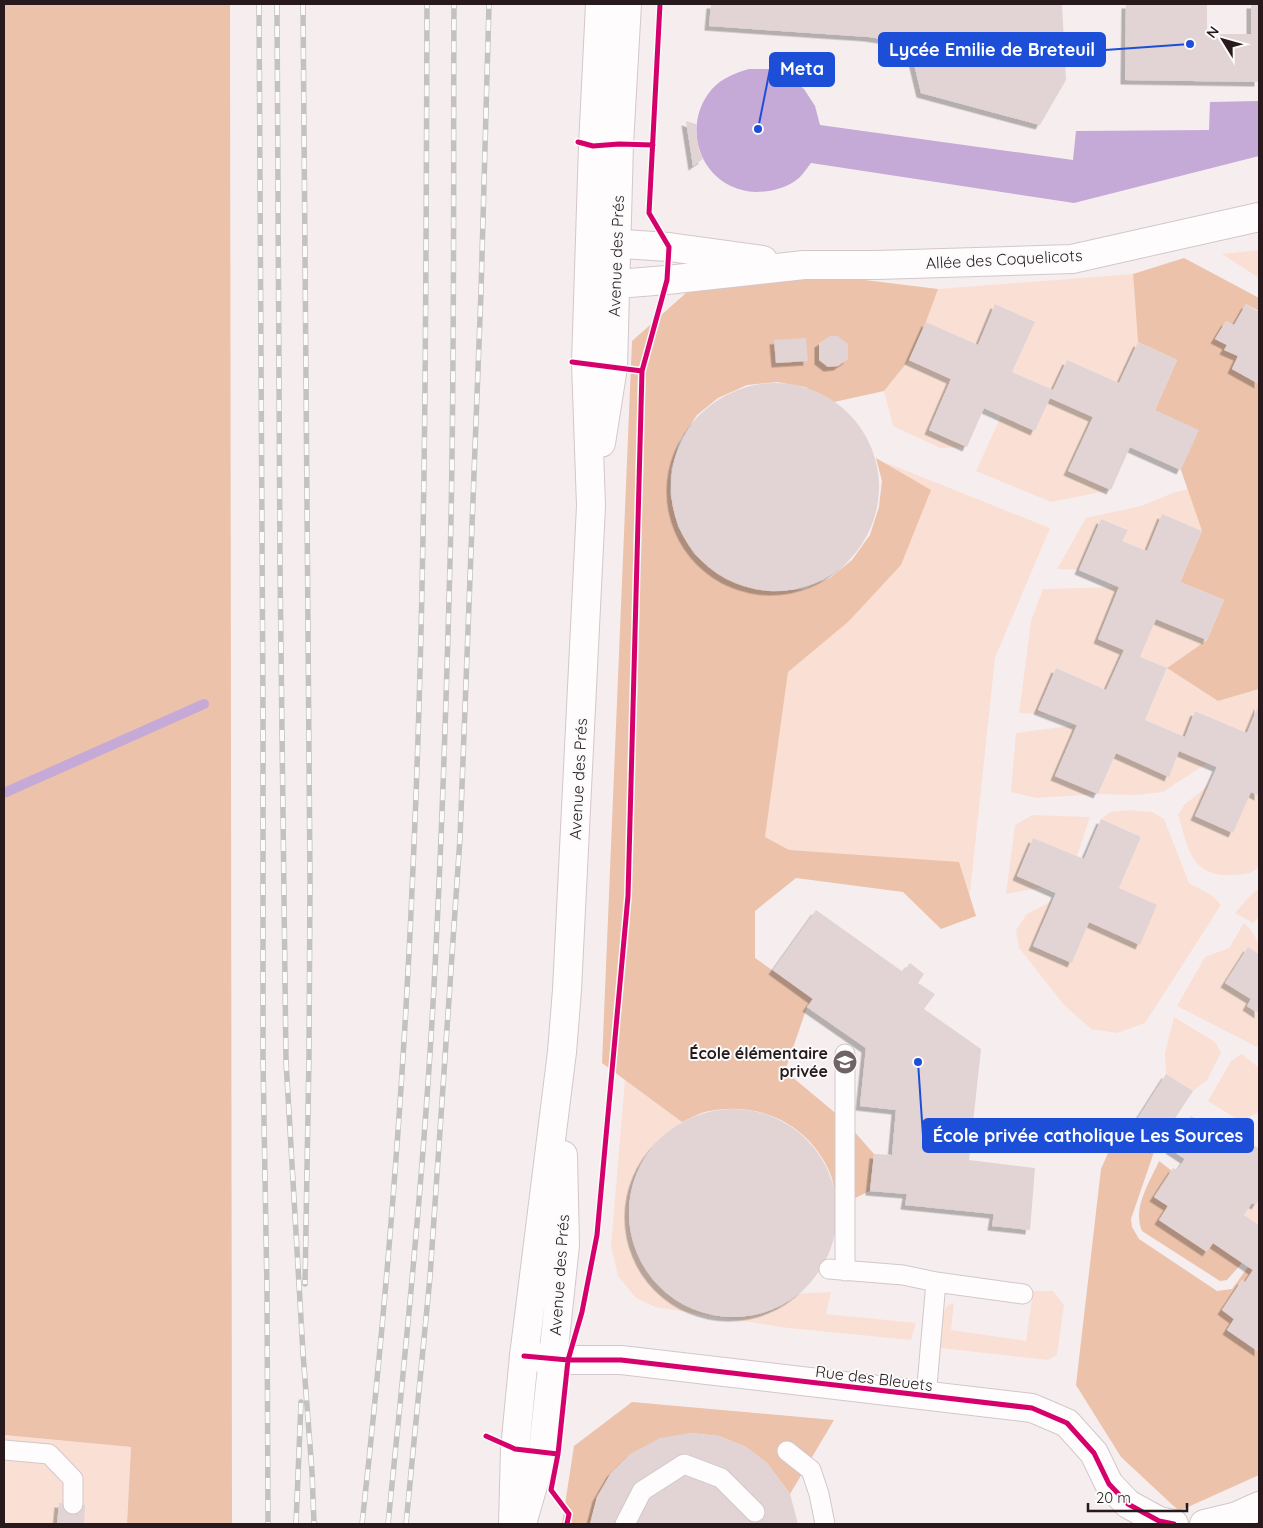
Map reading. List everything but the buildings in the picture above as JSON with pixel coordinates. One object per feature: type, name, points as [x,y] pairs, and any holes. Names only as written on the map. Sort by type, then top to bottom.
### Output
[{"type":"main road","name":"Avenue des Prés","points":[[513,1524],[515,1449],[524,1356],[562,1052],[567,990],[591,506],[586,363],[600,4]]},
{"type":"main road","name":"Avenue des Prés","points":[[591,506],[613,366],[619,144],[627,4]]},
{"type":"main road","name":"Allée des Coquelicots","points":[[804,265],[877,265],[1072,259],[1259,217]]},
{"type":"main road","points":[[590,242],[669,247],[804,265]]},
{"type":"main road","points":[[588,286],[615,285],[804,265]]},
{"type":"main road","name":"Avenue des Prés","points":[[522,1524],[543,1451],[564,1245],[562,1052]]},
{"type":"main road","name":"Rue des Bleuets","points":[[524,1356],[568,1360],[621,1360],[1032,1408],[1067,1423],[1094,1454],[1109,1484],[1128,1504],[1159,1521],[1174,1524]]},
{"type":"main road","points":[[1204,1524],[1237,1516],[1259,1506]]},
{"type":"lane","points":[[845,1054],[837,1270],[903,1275],[936,1282],[1023,1294]]},
{"type":"lane","points":[[926,1397],[936,1282]]},
{"type":"lane","points":[[4,1450],[49,1454],[73,1479],[73,1504]]},
{"type":"lane","points":[[787,1451],[811,1470],[819,1494],[825,1524]]},
{"type":"lane","points":[[625,1524],[642,1490],[684,1464],[721,1478],[755,1512]]},
{"type":"shaded area","points":[[4,4],[230,4],[232,1524],[127,1524],[131,1447],[4,1435]]},
{"type":"shaded area","points":[[749,69],[769,69],[788,76],[804,89],[815,106],[820,125],[1073,160],[1076,131],[1209,130],[1210,102],[1259,101],[1259,156],[1074,203],[811,163],[799,178],[784,187],[756,192],[737,189],[722,181],[710,169],[701,155],[697,139],[697,122],[702,105],[712,89],[729,76]]},
{"type":"shaded area","points":[[1259,250],[1259,278],[1222,254]]},
{"type":"shaded area","points":[[1184,258],[1259,298],[1259,311],[1246,304],[1234,325],[1226,321],[1215,339],[1227,345],[1225,350],[1238,356],[1232,369],[1259,384],[1259,689],[1218,701],[1167,668],[1207,640],[1224,600],[1180,582],[1202,531],[1181,470],[1155,410],[1177,360],[1138,342],[1133,274]]},
{"type":"shaded area","points":[[1133,274],[1138,342],[1119,383],[1067,360],[1053,390],[1012,372],[1034,322],[996,304],[978,345],[926,322],[938,289]]},
{"type":"shaded area","points":[[824,275],[938,289],[909,360],[884,391],[834,402],[805,387],[777,382],[747,385],[718,398],[697,415],[680,440],[671,469],[670,493],[678,527],[694,554],[714,571],[739,584],[773,592],[804,589],[830,578],[852,560],[870,535],[879,507],[882,481],[876,458],[931,490],[901,565],[849,621],[788,672],[765,837],[789,850],[959,862],[976,916],[941,929],[903,892],[796,878],[755,911],[755,958],[813,999],[807,1007],[785,1071],[845,1121],[874,1154],[870,1191],[838,1206],[830,1173],[821,1156],[810,1142],[781,1120],[747,1110],[729,1109],[710,1111],[682,1122],[602,1063],[632,341],[695,285]]},
{"type":"shaded area","points":[[909,360],[951,379],[929,430],[967,447],[940,448],[893,426],[884,391]]},
{"type":"shaded area","points":[[1050,398],[1093,417],[1068,471],[1111,490],[1051,502],[976,471],[1001,416],[1035,431]]},
{"type":"shaded area","points":[[887,463],[1050,528],[995,658],[967,921],[892,879],[659,857],[683,552],[759,598],[837,583],[894,504]]},
{"type":"shaded area","points":[[1188,489],[1202,531],[1163,515],[1147,551],[1122,541],[1127,529],[1101,519],[1079,570],[1057,569],[1086,518],[1141,506]]},
{"type":"shaded area","points":[[1119,587],[1098,639],[1124,650],[1106,690],[1056,668],[1038,709],[1049,714],[1019,713],[1031,621],[1043,589]]},
{"type":"shaded area","points":[[1156,619],[1207,640],[1167,668],[1218,701],[1259,689],[1259,704],[1247,733],[1196,711],[1185,737],[1145,720],[1167,669],[1140,657]]},
{"type":"shaded area","points":[[1077,725],[1055,776],[1098,794],[1037,798],[1011,792],[1016,733]]},
{"type":"shaded area","points":[[1179,751],[1207,763],[1163,792],[1136,795],[1098,794],[1116,753],[1168,776]]},
{"type":"shaded area","points":[[1210,784],[1251,792],[1259,796],[1259,867],[1252,872],[1231,875],[1207,871],[1199,865],[1188,848],[1178,815],[1184,805]]},
{"type":"shaded area","points":[[1130,810],[1152,812],[1164,819],[1189,883],[1213,896],[1221,905],[1145,1023],[1117,1033],[1091,1029],[1064,1005],[1019,948],[1016,930],[1027,914],[1052,901],[1033,946],[1072,963],[1089,922],[1140,944],[1119,888],[1141,837],[1101,819],[1110,812]]},
{"type":"shaded area","points":[[1032,815],[1090,817],[1077,856],[1033,838],[1017,876],[1043,887],[1006,894],[1015,825]]},
{"type":"shaded area","points":[[1259,888],[1259,917],[1253,923],[1235,913]]},
{"type":"shaded area","points":[[1244,923],[1255,937],[1259,954],[1248,947],[1226,983],[1251,999],[1247,1006],[1259,1014],[1259,1048],[1177,1006],[1205,957],[1229,948]]},
{"type":"shaded area","points":[[1174,1017],[1215,1042],[1221,1053],[1207,1080],[1193,1091],[1166,1074],[1165,1053]]},
{"type":"shaded area","points":[[1242,1054],[1259,1068],[1259,1112],[1240,1121],[1208,1101],[1231,1061]]},
{"type":"shaded area","points":[[625,1079],[682,1122],[659,1139],[646,1155],[632,1184],[629,1208],[631,1231],[638,1253],[649,1274],[665,1291],[684,1305],[723,1317],[756,1315],[784,1304],[800,1294],[831,1292],[826,1314],[916,1323],[911,1340],[788,1328],[655,1307],[636,1298],[618,1276],[611,1246]]},
{"type":"shaded area","points":[[1129,1132],[1155,1149],[1131,1219],[1132,1227],[1139,1239],[1217,1291],[1232,1289],[1248,1267],[1253,1270],[1245,1282],[1242,1280],[1222,1310],[1234,1319],[1227,1330],[1259,1352],[1259,1475],[1179,1511],[1121,1457],[1076,1385],[1101,1169],[1116,1135]]},
{"type":"shaded area","points":[[1159,1161],[1172,1171],[1154,1197],[1168,1206],[1159,1220],[1207,1251],[1213,1243],[1242,1263],[1227,1280],[1220,1281],[1142,1231],[1139,1213],[1143,1195]]},
{"type":"shaded area","points":[[1259,1200],[1259,1225],[1244,1215],[1252,1203],[1256,1205]]},
{"type":"shaded area","points":[[1033,1291],[1053,1291],[1064,1305],[1057,1355],[1048,1360],[941,1348],[941,1322],[943,1315],[945,1309],[954,1303],[951,1330],[1026,1341]]},
{"type":"shaded area","points":[[632,1402],[834,1420],[790,1494],[767,1463],[746,1447],[719,1436],[690,1433],[611,1473],[597,1497],[590,1524],[562,1524],[574,1446]]},
{"type":"shaded area","points":[[4,1435],[131,1447],[127,1524],[4,1524]]},
{"type":"waterway","points":[[4,793],[204,704]]},
{"type":"railway","points":[[259,4],[263,1061],[267,1291],[268,1524]]},
{"type":"railway","points":[[277,4],[280,566],[286,1061],[314,1524]]},
{"type":"railway","points":[[303,4],[310,880],[305,1284]]},
{"type":"railway","points":[[362,1524],[394,1185],[406,1015],[414,845],[423,530],[427,4]]},
{"type":"railway","points":[[388,1524],[407,1336],[423,1147],[441,849],[452,492],[454,4]]},
{"type":"railway","points":[[406,1524],[430,1277],[460,838],[481,292],[489,4]]},
{"type":"railway","points":[[296,1524],[301,1402]]},
{"type":"cycle path","points":[[567,1524],[569,1514],[551,1490],[558,1454],[568,1360],[582,1312],[597,1235],[628,896],[642,371],[667,280],[669,247],[649,213],[660,4]]},
{"type":"cycle path","points":[[578,142],[593,146],[619,144],[653,145]]},
{"type":"cycle path","points":[[572,362],[642,371]]},
{"type":"cycle path","points":[[524,1356],[568,1360],[621,1360],[1032,1408],[1067,1423],[1094,1453],[1109,1484],[1128,1504],[1159,1521],[1174,1524]]},
{"type":"cycle path","points":[[486,1436],[515,1449],[558,1454]]},
{"type":"place","name":"Lycée Emilie de Breteuil","points":[[1190,44]]},
{"type":"place","name":"Meta","points":[[758,129]]},
{"type":"place","name":"École élémentaire privée","points":[[845,1062]]},
{"type":"place","name":"École privée catholique Les Sources","points":[[918,1062]]}]
